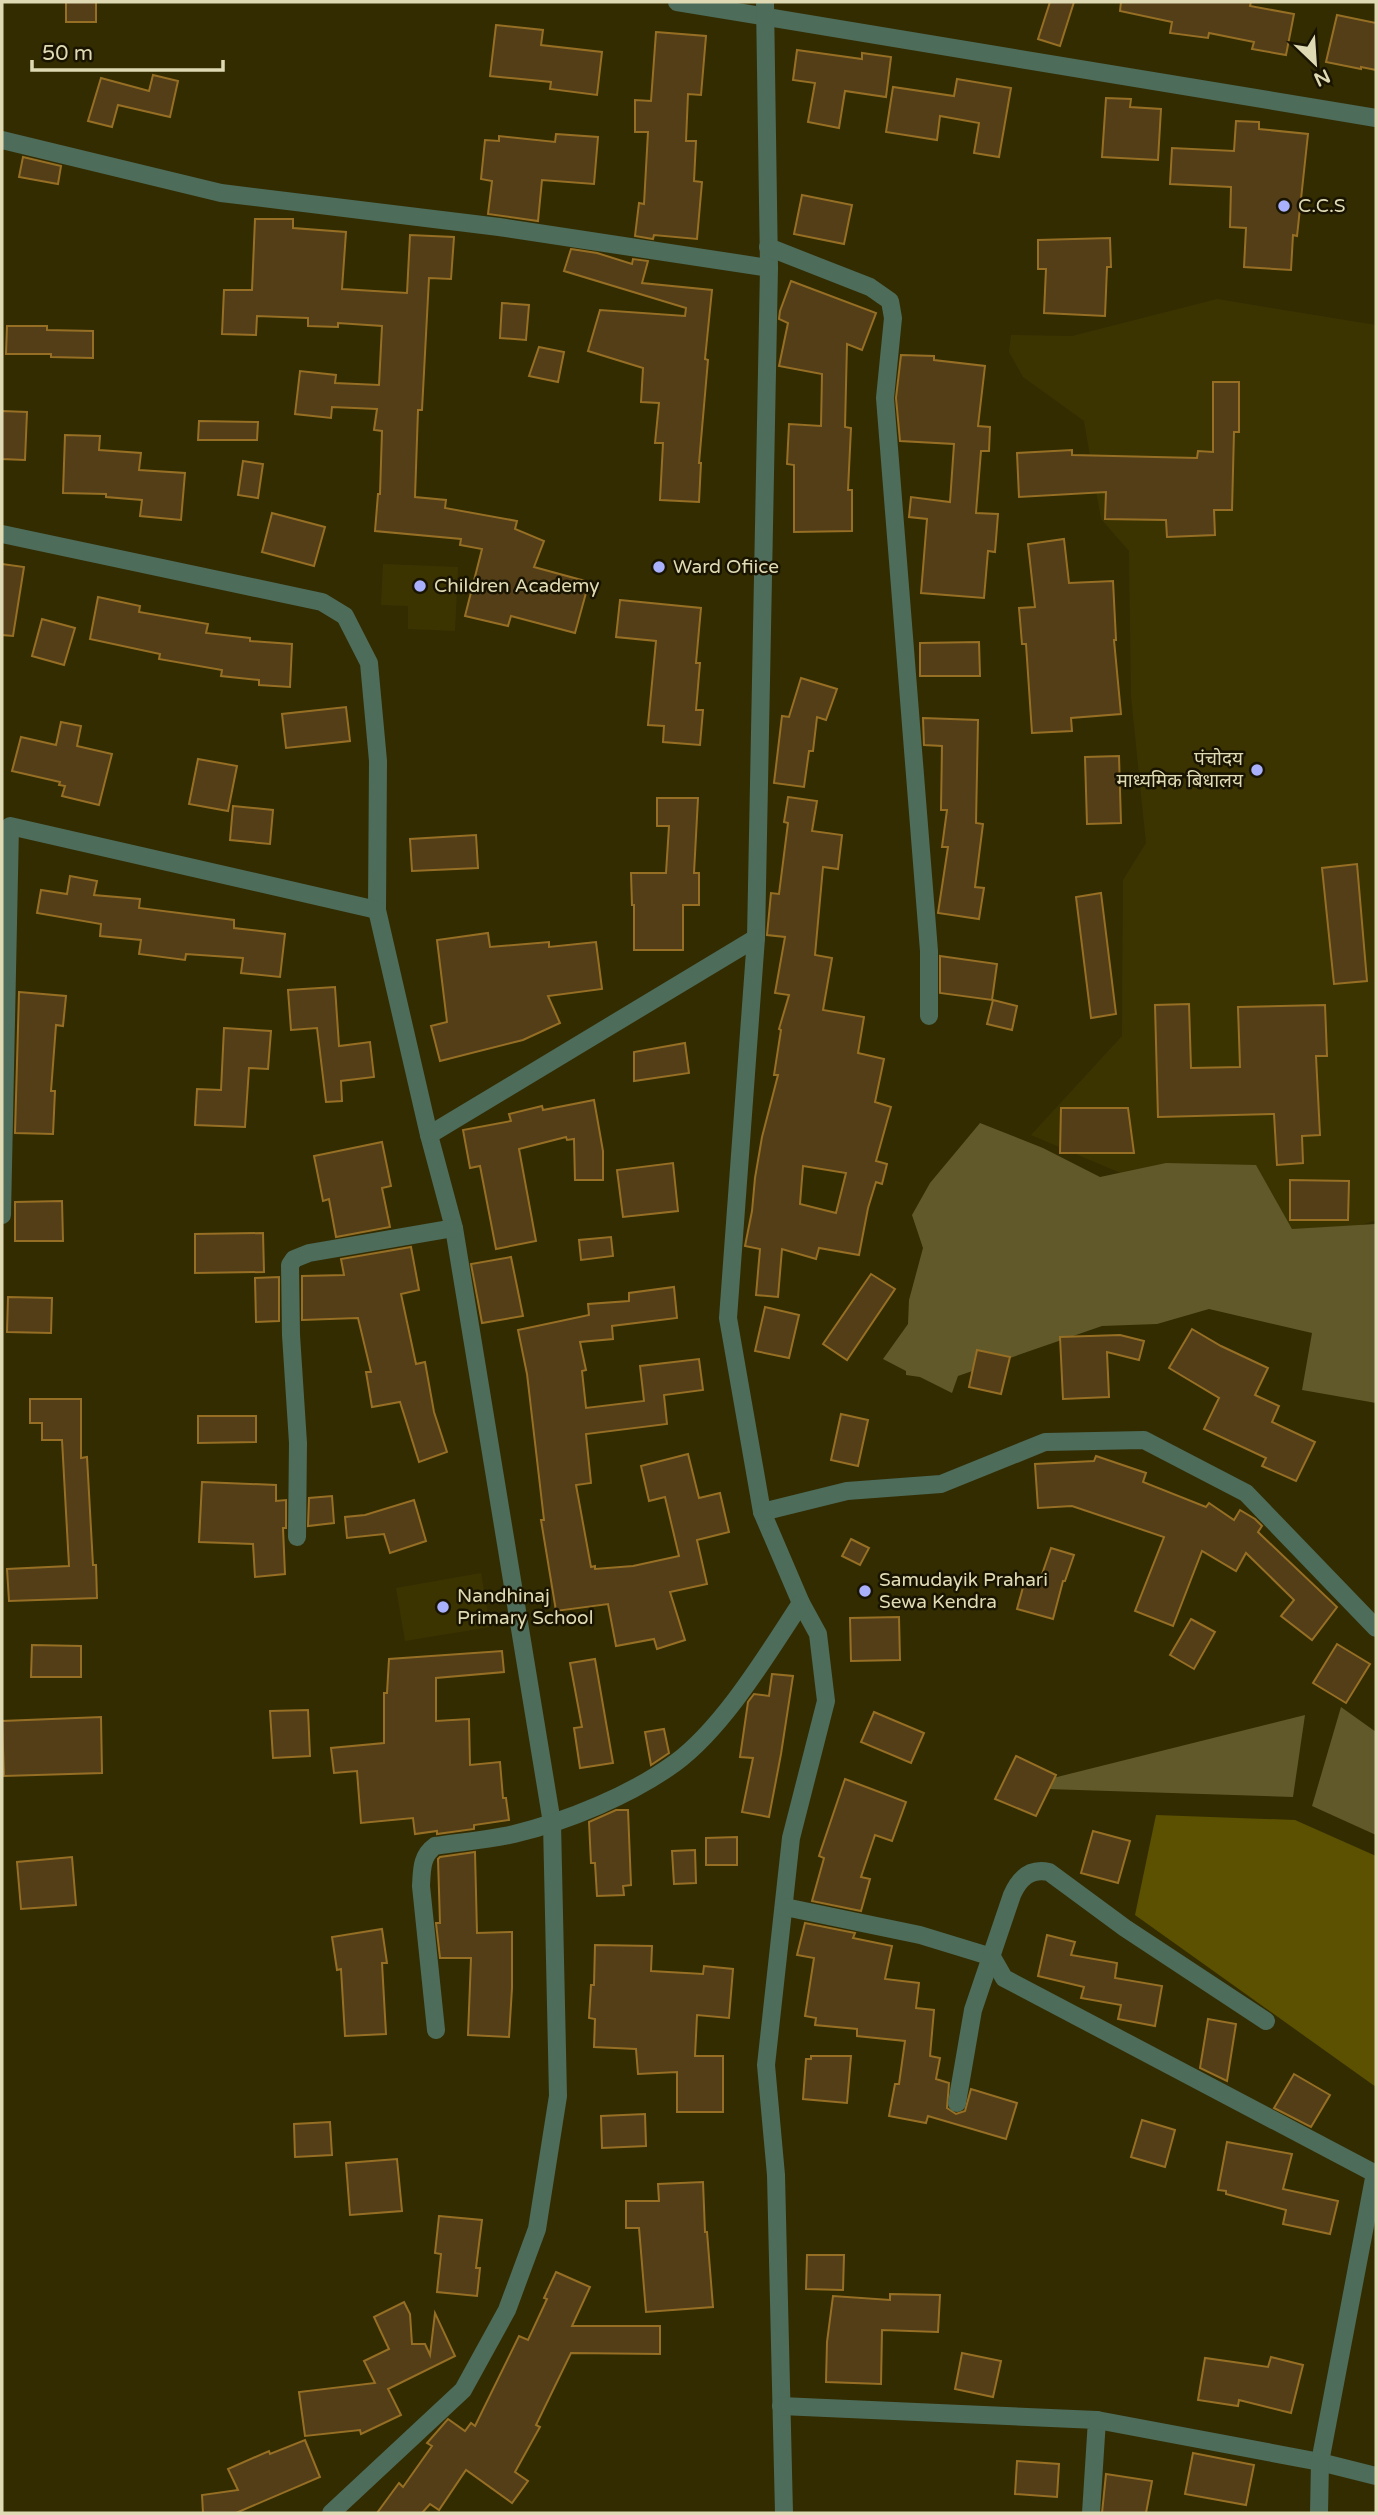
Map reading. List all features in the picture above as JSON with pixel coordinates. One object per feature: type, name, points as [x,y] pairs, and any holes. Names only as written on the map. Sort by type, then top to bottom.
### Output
[{"type":"street","points":[[677,2],[765,10],[1376,118]]},
{"type":"street","points":[[765,10],[769,268],[756,937],[728,1318],[762,1512],[800,1603],[818,1634],[827,1701],[791,1838],[766,2065],[776,2175],[783,2513]]},
{"type":"street","points":[[2,140],[221,192],[499,228],[769,268]]},
{"type":"street","points":[[768,247],[870,287],[890,301],[893,318],[885,398],[886,425],[929,951],[929,1016]]},
{"type":"street","points":[[2,534],[322,602],[345,616],[369,663],[378,761],[377,910],[429,1135],[454,1228],[552,1823],[558,2096],[537,2229],[508,2309],[463,2390],[331,2513]]},
{"type":"street","points":[[2,1215],[6,825],[377,910]]},
{"type":"street","points":[[429,1135],[756,937]]},
{"type":"street","points":[[297,1537],[298,1443],[291,1335],[290,1265],[294,1259],[309,1253],[454,1228]]},
{"type":"street","points":[[762,1512],[847,1491],[941,1484],[1045,1442],[1144,1440],[1246,1493],[1376,1628]]},
{"type":"street","points":[[436,2030],[421,1886],[422,1864],[426,1853],[435,1846],[513,1834],[552,1823],[627,1792],[677,1762],[708,1732],[755,1672],[800,1603]]},
{"type":"street","points":[[957,2103],[973,2010],[1017,1882],[1039,1870],[1049,1872],[1125,1928],[1266,2021]]},
{"type":"street","points":[[785,1907],[920,1935],[992,1957],[1004,1978],[1376,2174],[1320,2462],[1319,2513]]},
{"type":"street","points":[[781,2406],[1097,2420],[1320,2462],[1376,2476]]},
{"type":"street","points":[[1091,2513],[1097,2420]]},
{"type":"shaded area","name":"पंचोदय माध्यमिक बिधालय","points":[[1217,299],[1376,325],[1376,1220],[1295,1247],[1031,1135],[1122,1036],[1123,880],[1146,843],[1131,696],[1129,551],[1101,519],[1084,421],[1023,377],[1009,352],[1011,335],[1072,336]]},
{"type":"shaded area","name":"Children Academy","points":[[383,564],[458,567],[455,631],[408,629],[408,606],[381,605]]},
{"type":"shaded area","points":[[980,1123],[1043,1148],[1100,1177],[1166,1163],[1256,1165],[1292,1229],[1376,1224],[1376,1403],[1302,1390],[1312,1333],[1209,1309],[1157,1324],[1102,1326],[958,1376],[952,1393],[920,1377],[906,1375],[906,1371],[883,1359],[908,1324],[909,1300],[923,1248],[912,1215],[930,1183]]},
{"type":"shaded area","name":"Nandhinaj Primary School","points":[[481,1573],[490,1627],[405,1641],[396,1588]]},
{"type":"shaded area","points":[[1341,1707],[1376,1732],[1376,1835],[1312,1806]]},
{"type":"shaded area","points":[[1305,1715],[1293,1797],[1013,1788]]},
{"type":"shaded area","points":[[1156,1815],[1295,1820],[1376,1856],[1376,2087],[1135,1915]]},
{"type":"building","points":[[66,2],[96,2],[96,22],[66,22]]},
{"type":"building","points":[[1050,2],[1074,2],[1060,46],[1038,39]]},
{"type":"building","points":[[1121,2],[1251,2],[1250,6],[1294,14],[1286,55],[1252,49],[1254,42],[1209,33],[1208,38],[1170,33],[1172,22],[1120,11]]},
{"type":"building","points":[[1337,15],[1376,23],[1376,70],[1326,62]]},
{"type":"building","points":[[496,25],[543,30],[541,45],[602,52],[597,95],[550,89],[551,82],[490,76]]},
{"type":"building","points":[[656,32],[706,36],[701,95],[688,94],[686,141],[696,141],[694,181],[702,182],[697,239],[654,235],[653,239],[635,236],[639,203],[644,204],[648,132],[635,132],[635,100],[651,101]]},
{"type":"building","points":[[797,50],[862,59],[862,53],[891,57],[886,97],[845,91],[839,128],[808,122],[815,83],[793,80]]},
{"type":"building","points":[[153,75],[178,81],[170,117],[118,105],[112,127],[88,121],[101,78],[149,91]]},
{"type":"building","points":[[957,79],[1011,88],[999,157],[974,153],[979,123],[940,116],[937,140],[886,132],[893,87],[954,96]]},
{"type":"building","points":[[1106,98],[1131,99],[1130,107],[1161,109],[1158,160],[1102,157]]},
{"type":"building","points":[[1236,121],[1259,122],[1259,129],[1308,134],[1297,236],[1293,235],[1291,270],[1244,267],[1246,228],[1230,227],[1231,187],[1170,184],[1172,148],[1234,151]]},
{"type":"building","points":[[556,134],[598,137],[594,184],[542,180],[538,221],[488,214],[492,181],[481,179],[485,140],[499,141],[499,136],[555,142]]},
{"type":"building","points":[[23,157],[61,166],[58,184],[19,177]]},
{"type":"building","points":[[802,195],[852,205],[844,244],[794,234]]},
{"type":"building","points":[[255,219],[293,219],[293,228],[346,232],[342,289],[407,293],[410,235],[454,237],[451,279],[429,278],[422,410],[418,410],[415,497],[446,500],[445,508],[517,521],[515,529],[544,541],[534,567],[589,582],[575,633],[511,616],[508,626],[465,616],[482,549],[460,545],[461,539],[375,531],[380,494],[382,431],[374,430],[377,409],[332,407],[331,418],[295,414],[300,371],[336,375],[335,383],[379,385],[382,326],[338,323],[338,327],[308,326],[308,318],[257,316],[256,335],[222,334],[224,290],[252,290]]},
{"type":"building","points":[[1110,238],[1111,267],[1107,267],[1105,316],[1044,313],[1046,269],[1038,269],[1038,240]]},
{"type":"building","points":[[571,249],[597,253],[632,264],[633,259],[648,261],[642,283],[712,290],[705,359],[708,360],[699,463],[699,502],[660,500],[663,443],[655,443],[659,403],[641,402],[643,368],[588,351],[600,310],[685,316],[686,308],[564,271]]},
{"type":"building","points":[[791,281],[876,313],[862,350],[847,344],[845,427],[851,428],[848,490],[852,490],[852,531],[794,532],[794,465],[787,464],[789,424],[821,426],[822,374],[779,366],[788,323],[779,319],[780,311]]},
{"type":"building","points":[[502,303],[529,305],[526,340],[500,338]]},
{"type":"building","points":[[7,326],[47,326],[47,330],[93,331],[93,358],[6,354]]},
{"type":"building","points":[[539,347],[564,352],[558,382],[529,376]]},
{"type":"building","points":[[901,355],[934,356],[934,360],[985,366],[978,426],[990,427],[989,451],[981,451],[976,513],[998,514],[995,552],[988,551],[984,598],[921,593],[927,519],[909,517],[911,497],[950,502],[954,444],[900,441],[896,398]]},
{"type":"building","points":[[1213,382],[1239,382],[1239,432],[1234,432],[1232,510],[1214,510],[1215,535],[1167,537],[1166,520],[1105,519],[1106,492],[1019,497],[1017,453],[1072,450],[1072,455],[1197,458],[1198,451],[1213,452]]},
{"type":"building","points":[[2,411],[27,412],[25,460],[2,459]]},
{"type":"building","points":[[199,421],[258,422],[257,440],[198,440]]},
{"type":"building","points":[[65,435],[100,436],[99,450],[141,453],[139,470],[185,473],[181,520],[140,516],[142,500],[106,497],[106,494],[63,493]]},
{"type":"building","points":[[243,461],[263,464],[258,498],[238,495]]},
{"type":"building","points":[[272,513],[325,527],[314,566],[262,552]]},
{"type":"building","points":[[1064,539],[1069,583],[1113,581],[1114,640],[1121,714],[1071,718],[1072,731],[1032,733],[1026,644],[1022,644],[1019,608],[1035,607],[1028,544]]},
{"type":"building","points":[[2,564],[24,567],[13,636],[2,635]]},
{"type":"building","points":[[98,597],[140,606],[139,612],[208,624],[206,633],[250,638],[250,641],[292,644],[290,687],[259,685],[259,680],[221,676],[222,670],[159,659],[160,654],[90,639]]},
{"type":"building","points":[[620,600],[701,608],[696,663],[700,663],[696,710],[703,710],[700,745],[663,742],[664,726],[648,725],[656,641],[616,637]]},
{"type":"building","points":[[42,619],[75,628],[64,665],[32,656]]},
{"type":"building","points":[[979,642],[980,676],[920,676],[920,643]]},
{"type":"building","points":[[801,678],[837,689],[826,720],[817,717],[813,751],[809,751],[804,787],[774,783],[782,716],[789,717]]},
{"type":"building","points":[[346,707],[350,741],[286,748],[282,714]]},
{"type":"building","points":[[923,718],[978,720],[976,823],[983,824],[975,887],[984,888],[979,919],[938,913],[948,847],[942,847],[947,810],[941,810],[942,746],[924,745]]},
{"type":"building","points":[[61,722],[81,726],[77,746],[112,754],[99,805],[62,796],[65,786],[59,785],[60,782],[12,771],[21,737],[56,745]]},
{"type":"building","points":[[1119,756],[1121,823],[1087,824],[1085,757]]},
{"type":"building","points":[[198,759],[237,766],[228,811],[189,804]]},
{"type":"building","points":[[788,797],[817,801],[812,831],[842,835],[838,869],[823,867],[815,955],[832,958],[823,1010],[864,1017],[858,1053],[884,1059],[875,1102],[891,1107],[876,1161],[887,1164],[882,1184],[876,1182],[868,1208],[859,1255],[819,1248],[816,1259],[782,1249],[778,1297],[756,1295],[760,1249],[745,1246],[762,1137],[778,1075],[774,1075],[779,1029],[789,995],[775,993],[785,937],[767,935],[771,893],[779,894],[788,823],[784,822]],"holes":[[[803,1166],[846,1173],[836,1213],[800,1204]]]},
{"type":"building","points":[[657,798],[698,798],[694,873],[699,873],[699,905],[683,905],[683,950],[634,950],[631,873],[666,873],[669,826],[657,826]]},
{"type":"building","points":[[233,806],[273,810],[270,844],[230,840]]},
{"type":"building","points":[[476,835],[478,868],[412,871],[410,839]]},
{"type":"building","points":[[1357,864],[1367,981],[1334,984],[1322,868]]},
{"type":"building","points":[[70,876],[97,881],[94,895],[140,899],[139,908],[234,920],[234,928],[285,934],[280,977],[241,973],[243,958],[186,954],[185,960],[139,954],[141,940],[100,936],[101,924],[37,913],[41,890],[67,894]]},
{"type":"building","points":[[1101,893],[1116,1014],[1091,1018],[1076,897]]},
{"type":"building","points":[[488,933],[490,947],[549,942],[549,947],[596,942],[602,989],[548,996],[560,1023],[523,1040],[440,1061],[431,1026],[447,1022],[437,940]]},
{"type":"building","points":[[940,956],[997,964],[992,1000],[940,993]]},
{"type":"building","points":[[335,987],[339,1046],[370,1042],[374,1077],[341,1081],[342,1101],[326,1102],[317,1028],[291,1030],[288,990]]},
{"type":"building","points":[[19,992],[66,996],[63,1026],[56,1025],[51,1091],[55,1091],[53,1134],[15,1133]]},
{"type":"building","points":[[993,1000],[1017,1006],[1012,1030],[987,1024]]},
{"type":"building","points":[[1189,1004],[1191,1068],[1240,1067],[1238,1007],[1325,1005],[1327,1056],[1316,1056],[1320,1135],[1302,1136],[1303,1163],[1277,1165],[1274,1114],[1158,1117],[1155,1005]]},
{"type":"building","points":[[224,1028],[271,1031],[268,1069],[249,1068],[245,1127],[195,1125],[197,1089],[221,1090]]},
{"type":"building","points":[[685,1043],[689,1073],[634,1081],[634,1052]]},
{"type":"building","points":[[594,1100],[603,1151],[603,1180],[575,1180],[574,1139],[567,1140],[566,1137],[519,1149],[536,1241],[496,1249],[480,1166],[470,1168],[463,1130],[511,1121],[509,1114],[542,1106],[543,1110]]},
{"type":"building","points":[[1061,1108],[1128,1108],[1134,1153],[1060,1153]]},
{"type":"building","points":[[382,1142],[391,1186],[382,1188],[390,1227],[336,1237],[329,1199],[323,1201],[314,1156]]},
{"type":"building","points":[[673,1163],[678,1211],[623,1217],[617,1170]]},
{"type":"building","points":[[1290,1180],[1349,1181],[1348,1220],[1290,1220]]},
{"type":"building","points":[[62,1201],[63,1241],[15,1241],[15,1202]]},
{"type":"building","points":[[263,1233],[264,1272],[195,1273],[195,1234]]},
{"type":"building","points":[[611,1237],[613,1256],[581,1260],[579,1240]]},
{"type":"building","points":[[411,1247],[419,1290],[401,1294],[416,1364],[425,1362],[434,1412],[447,1452],[419,1462],[400,1402],[372,1407],[366,1372],[371,1372],[358,1318],[302,1320],[302,1276],[344,1275],[341,1259]]},
{"type":"building","points":[[511,1257],[523,1316],[482,1323],[471,1264]]},
{"type":"building","points":[[871,1274],[895,1289],[847,1360],[823,1344]]},
{"type":"building","points":[[279,1277],[279,1321],[256,1322],[255,1278]]},
{"type":"building","points":[[674,1287],[677,1318],[612,1326],[613,1339],[580,1342],[586,1370],[582,1371],[586,1408],[644,1401],[640,1366],[699,1359],[703,1390],[664,1395],[667,1424],[586,1434],[591,1483],[576,1485],[591,1567],[633,1566],[679,1556],[665,1497],[649,1501],[641,1466],[688,1454],[699,1498],[720,1493],[729,1532],[697,1540],[707,1584],[670,1592],[685,1640],[657,1649],[654,1639],[616,1646],[608,1604],[556,1611],[541,1520],[544,1520],[527,1374],[518,1330],[589,1315],[588,1304],[629,1301],[629,1293]]},
{"type":"building","points":[[8,1297],[52,1298],[51,1333],[7,1332]]},
{"type":"building","points":[[765,1307],[799,1315],[789,1358],[755,1351]]},
{"type":"building","points":[[1192,1329],[1268,1368],[1255,1395],[1279,1406],[1272,1422],[1315,1442],[1296,1481],[1262,1466],[1266,1458],[1204,1429],[1219,1398],[1169,1368]]},
{"type":"building","points":[[1120,1335],[1144,1341],[1139,1360],[1107,1352],[1109,1397],[1063,1399],[1060,1337]]},
{"type":"building","points":[[977,1350],[1010,1357],[1001,1394],[969,1387]]},
{"type":"building","points":[[30,1399],[81,1399],[81,1458],[87,1457],[97,1598],[9,1601],[7,1569],[69,1566],[62,1440],[42,1440],[42,1423],[30,1423]]},
{"type":"building","points":[[841,1414],[868,1420],[858,1466],[831,1460]]},
{"type":"building","points":[[198,1416],[256,1416],[256,1442],[198,1443]]},
{"type":"building","points":[[1096,1456],[1146,1473],[1143,1482],[1206,1507],[1209,1503],[1234,1520],[1240,1510],[1255,1519],[1262,1526],[1258,1532],[1337,1607],[1312,1640],[1281,1616],[1294,1600],[1246,1553],[1236,1571],[1202,1551],[1173,1626],[1135,1611],[1164,1537],[1072,1506],[1038,1508],[1035,1464],[1094,1461]]},
{"type":"building","points":[[202,1482],[276,1485],[276,1501],[286,1500],[286,1528],[283,1528],[285,1574],[255,1577],[253,1544],[199,1542]]},
{"type":"building","points":[[332,1496],[334,1523],[308,1526],[309,1498]]},
{"type":"building","points":[[414,1500],[426,1541],[390,1553],[384,1534],[347,1538],[345,1517],[365,1515]]},
{"type":"building","points":[[851,1539],[869,1548],[860,1565],[842,1556]]},
{"type":"building","points":[[1051,1548],[1074,1555],[1063,1581],[1053,1619],[1017,1609],[1025,1580],[1039,1583]]},
{"type":"building","points":[[899,1617],[900,1660],[851,1661],[850,1618]]},
{"type":"building","points":[[1191,1619],[1215,1632],[1194,1669],[1170,1655]]},
{"type":"building","points":[[1337,1644],[1370,1664],[1346,1703],[1313,1683]]},
{"type":"building","points":[[32,1645],[81,1646],[81,1677],[31,1677]]},
{"type":"building","points":[[502,1651],[504,1672],[436,1678],[436,1721],[469,1719],[470,1765],[500,1762],[503,1798],[506,1798],[509,1820],[474,1825],[474,1829],[437,1834],[437,1831],[415,1834],[413,1818],[361,1823],[357,1771],[334,1773],[331,1748],[384,1743],[384,1693],[387,1693],[389,1659]]},
{"type":"building","points":[[595,1659],[613,1763],[580,1768],[574,1728],[582,1727],[570,1663]]},
{"type":"building","points":[[772,1674],[793,1676],[769,1817],[742,1812],[753,1758],[740,1757],[748,1702],[754,1694],[769,1696]]},
{"type":"building","points":[[308,1710],[310,1756],[273,1758],[270,1711]]},
{"type":"building","points":[[874,1712],[924,1733],[911,1763],[861,1742]]},
{"type":"building","points":[[101,1717],[102,1773],[4,1776],[2,1721]]},
{"type":"building","points":[[664,1729],[669,1753],[651,1765],[645,1732]]},
{"type":"building","points":[[1016,1756],[1056,1775],[1036,1816],[995,1799]]},
{"type":"building","points":[[845,1779],[906,1802],[892,1841],[875,1835],[861,1877],[870,1879],[861,1911],[812,1901],[824,1858],[819,1856]]},
{"type":"building","points":[[616,1810],[628,1810],[631,1885],[623,1886],[624,1895],[597,1896],[595,1863],[591,1863],[589,1822]]},
{"type":"building","points":[[1093,1831],[1130,1841],[1118,1883],[1081,1873]]},
{"type":"building","points":[[737,1837],[737,1865],[706,1865],[706,1838]]},
{"type":"building","points":[[695,1850],[696,1883],[674,1884],[672,1851]]},
{"type":"building","points":[[475,1852],[477,1933],[512,1932],[509,2037],[468,2035],[471,1958],[440,1958],[436,1923],[440,1923],[438,1859]]},
{"type":"building","points":[[72,1857],[76,1905],[21,1909],[17,1862]]},
{"type":"building","points":[[805,1923],[855,1933],[853,1938],[892,1946],[885,1979],[919,1983],[916,2008],[934,2010],[930,2056],[940,2058],[936,2079],[949,2083],[947,2108],[956,2114],[965,2111],[971,2089],[1017,2103],[1006,2139],[928,2116],[926,2123],[889,2116],[895,2084],[899,2084],[905,2041],[857,2036],[857,2029],[815,2025],[816,2018],[805,2016],[814,1958],[797,1955]]},
{"type":"building","points":[[382,1929],[387,1963],[382,1963],[386,2034],[345,2036],[341,1969],[337,1970],[332,1937]]},
{"type":"building","points":[[1047,1935],[1075,1942],[1071,1955],[1117,1963],[1115,1978],[1162,1986],[1155,2026],[1118,2019],[1121,2005],[1081,1998],[1084,1987],[1038,1976]]},
{"type":"building","points":[[595,1945],[652,1946],[651,1971],[703,1974],[704,1966],[733,1969],[729,2018],[697,2015],[695,2056],[723,2056],[723,2112],[677,2112],[677,2072],[638,2074],[636,2049],[594,2047],[595,2019],[589,2018],[591,1985],[594,1985]]},
{"type":"building","points":[[1208,2019],[1236,2024],[1227,2081],[1200,2068]]},
{"type":"building","points":[[811,2056],[851,2056],[847,2103],[803,2099],[806,2059],[811,2059]]},
{"type":"building","points":[[1294,2074],[1330,2095],[1311,2127],[1274,2108]]},
{"type":"building","points":[[645,2114],[646,2146],[602,2148],[601,2116]]},
{"type":"building","points":[[1142,2120],[1175,2130],[1165,2167],[1131,2157]]},
{"type":"building","points":[[330,2122],[332,2155],[295,2157],[294,2124]]},
{"type":"building","points":[[1227,2142],[1292,2154],[1283,2189],[1338,2201],[1330,2234],[1283,2224],[1286,2210],[1218,2190]]},
{"type":"building","points":[[397,2159],[402,2211],[350,2215],[346,2163]]},
{"type":"building","points":[[703,2182],[713,2307],[646,2312],[639,2228],[626,2228],[626,2201],[659,2201],[658,2184]]},
{"type":"building","points":[[439,2216],[482,2220],[476,2268],[480,2268],[477,2296],[437,2292],[441,2254],[435,2253]]},
{"type":"building","points":[[807,2255],[844,2255],[843,2290],[806,2289]]},
{"type":"building","points":[[556,2272],[590,2287],[572,2326],[660,2326],[660,2354],[571,2353],[536,2425],[540,2427],[515,2472],[528,2481],[512,2503],[466,2470],[439,2510],[430,2504],[422,2513],[377,2513],[399,2483],[403,2487],[432,2446],[427,2443],[448,2419],[465,2431],[471,2423],[475,2426],[519,2336],[528,2340]]},
{"type":"building","points":[[890,2294],[940,2295],[938,2332],[882,2330],[881,2384],[826,2382],[827,2342],[833,2296],[890,2300]]},
{"type":"building","points":[[404,2302],[410,2314],[412,2344],[425,2344],[430,2355],[435,2313],[455,2356],[388,2389],[401,2415],[361,2434],[360,2430],[305,2436],[299,2392],[375,2383],[364,2361],[389,2349],[374,2317]]},
{"type":"building","points":[[962,2353],[1001,2361],[993,2397],[955,2389]]},
{"type":"building","points":[[1271,2357],[1303,2365],[1291,2413],[1239,2400],[1238,2406],[1198,2400],[1205,2358],[1268,2367]]},
{"type":"building","points":[[305,2440],[320,2477],[236,2513],[203,2513],[202,2495],[238,2490],[228,2469],[269,2451],[270,2454]]},
{"type":"building","points":[[1193,2453],[1254,2465],[1246,2505],[1185,2494]]},
{"type":"building","points":[[1017,2461],[1059,2464],[1057,2497],[1015,2494]]},
{"type":"building","points":[[1106,2474],[1152,2481],[1146,2513],[1102,2513]]},
{"type":"place","name":"C.C.S","points":[[1284,206]]},
{"type":"place","name":"Ward Ofiice","points":[[659,567]]},
{"type":"place","name":"Children Academy","points":[[420,586]]},
{"type":"place","name":"पंचोदय माध्यमिक बिधालय","points":[[1257,770]]},
{"type":"place","name":"Samudayik Prahari Sewa Kendra","points":[[865,1591]]},
{"type":"place","name":"Nandhinaj Primary School","points":[[443,1607]]}]
